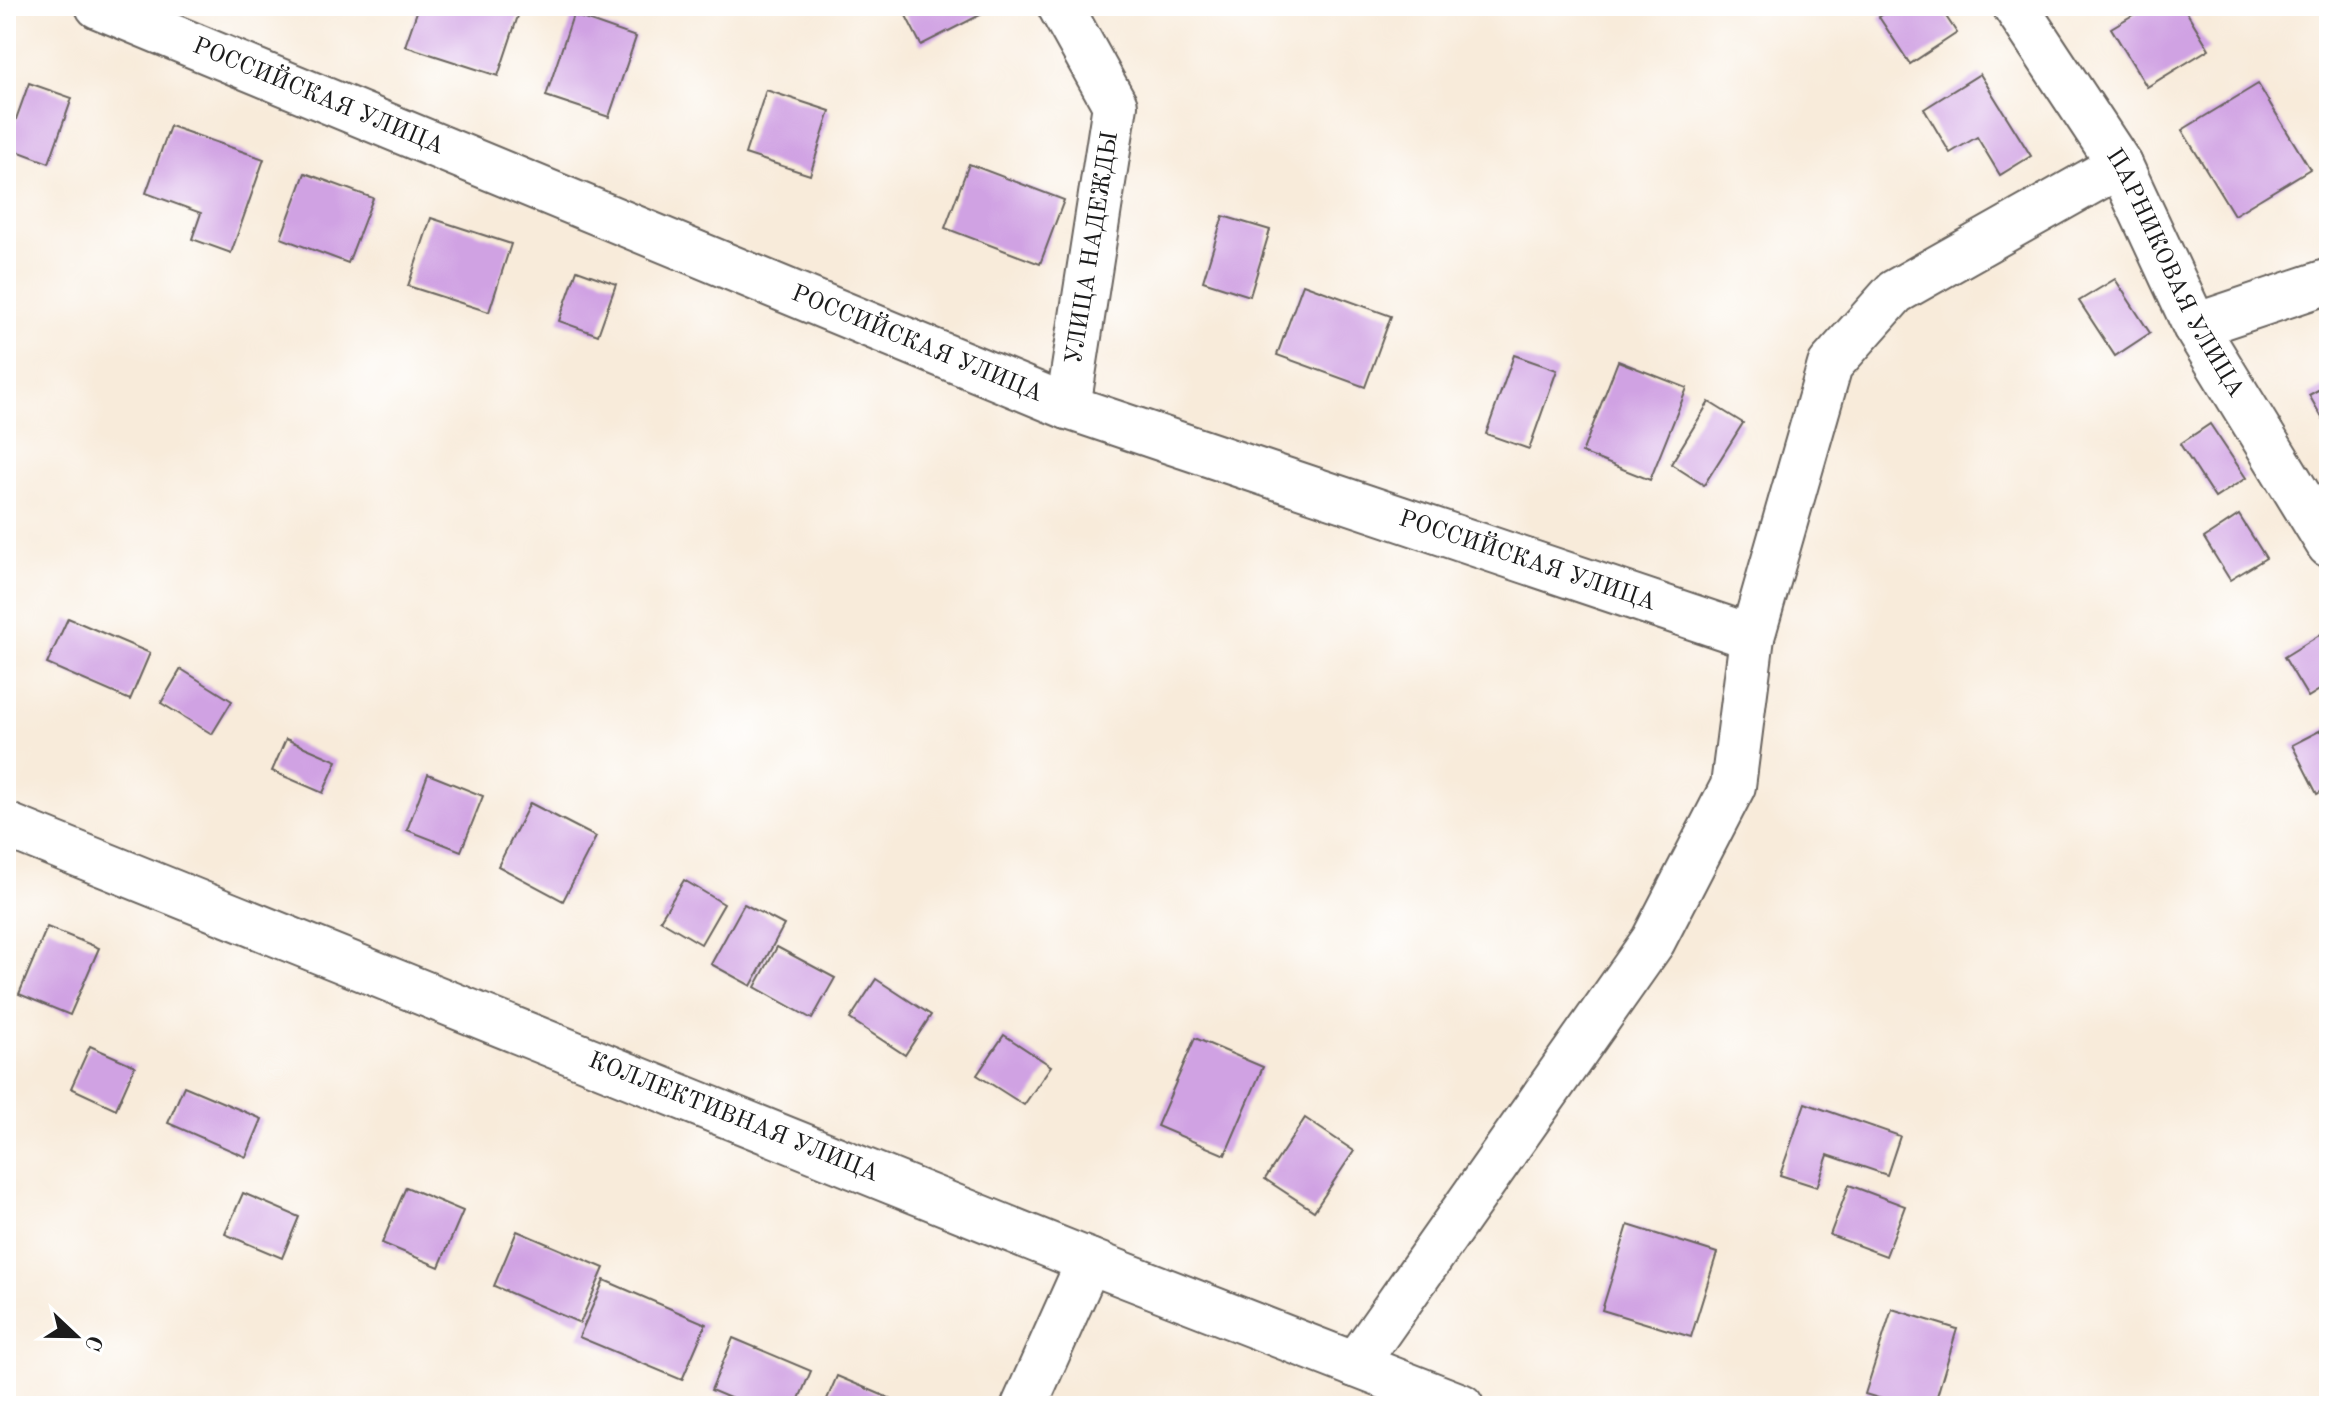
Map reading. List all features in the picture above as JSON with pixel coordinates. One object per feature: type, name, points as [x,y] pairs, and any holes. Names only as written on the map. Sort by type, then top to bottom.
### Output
[{"type":"street","name":"РОССИЙСКАЯ УЛИЦА","points":[[98,6],[1068,407],[1752,637]]},
{"type":"street","name":"УЛИЦА НАДЕЖДЫ","points":[[1060,6],[1115,105],[1068,407]]},
{"type":"street","name":"ПАРНИКОВАЯ УЛИЦА","points":[[2015,6],[2120,165],[2195,326],[2329,545]]},
{"type":"street","points":[[1355,1365],[1653,941],[1733,786],[1752,637],[1830,365],[1895,292],[2120,165]]},
{"type":"street","points":[[2195,326],[2329,281]]},
{"type":"street","name":"КОЛЛЕКТИВНАЯ УЛИЦА","points":[[6,825],[1089,1261],[1461,1406]]},
{"type":"street","points":[[1024,1406],[1089,1261]]},
{"type":"building","points":[[419,6],[507,6],[520,10],[498,76],[405,46]]},
{"type":"building","points":[[901,6],[983,6],[986,12],[921,45]]},
{"type":"building","points":[[1895,6],[1939,6],[1957,33],[1910,64],[1879,17]]},
{"type":"building","points":[[2148,6],[2183,6],[2209,49],[2147,87],[2111,28]]},
{"type":"building","points":[[573,15],[636,37],[609,117],[546,96]]},
{"type":"building","points":[[1980,74],[2031,156],[2000,175],[1977,137],[1950,153],[1924,109]]},
{"type":"building","points":[[29,83],[72,98],[49,163],[6,147]]},
{"type":"building","points":[[2258,84],[2310,169],[2234,215],[2182,130]]},
{"type":"building","points":[[766,90],[830,111],[810,175],[745,154]]},
{"type":"building","points":[[170,126],[264,159],[231,253],[192,239],[201,213],[146,193]]},
{"type":"building","points":[[969,164],[1064,200],[1040,264],[945,228]]},
{"type":"building","points":[[305,173],[373,198],[348,263],[281,238]]},
{"type":"building","points":[[1223,216],[1270,230],[1250,296],[1203,281]]},
{"type":"building","points":[[431,218],[511,244],[489,312],[408,286]]},
{"type":"building","points":[[577,270],[616,284],[598,335],[559,321]]},
{"type":"building","points":[[2115,279],[2150,333],[2115,356],[2079,301]]},
{"type":"building","points":[[1303,284],[1391,316],[1365,387],[1277,355]]},
{"type":"building","points":[[1514,355],[1557,370],[1529,449],[1486,434]]},
{"type":"building","points":[[1618,361],[1687,388],[1650,480],[1582,453]]},
{"type":"building","points":[[2329,384],[2329,430],[2309,395]]},
{"type":"building","points":[[1709,402],[1743,423],[1704,485],[1671,464]]},
{"type":"building","points":[[2210,424],[2246,478],[2215,498],[2180,444]]},
{"type":"building","points":[[2239,515],[2266,558],[2230,580],[2204,538]]},
{"type":"building","points":[[68,618],[150,653],[130,700],[47,664]]},
{"type":"building","points":[[2329,629],[2329,684],[2308,697],[2284,657]]},
{"type":"building","points":[[181,669],[232,701],[212,734],[161,703]]},
{"type":"building","points":[[2329,726],[2329,787],[2317,794],[2292,745]]},
{"type":"building","points":[[286,739],[337,761],[323,793],[272,771]]},
{"type":"building","points":[[428,774],[483,796],[461,851],[407,830]]},
{"type":"building","points":[[530,803],[596,837],[563,901],[498,866]]},
{"type":"building","points":[[684,880],[724,904],[701,944],[660,920]]},
{"type":"building","points":[[744,904],[784,925],[751,986],[711,964]]},
{"type":"building","points":[[47,927],[99,948],[70,1015],[19,994]]},
{"type":"building","points":[[777,947],[835,978],[812,1019],[755,987]]},
{"type":"building","points":[[876,979],[931,1015],[905,1055],[850,1019]]},
{"type":"building","points":[[1004,1035],[1051,1066],[1024,1105],[977,1075]]},
{"type":"building","points":[[1195,1038],[1263,1067],[1225,1155],[1157,1126]]},
{"type":"building","points":[[90,1046],[135,1066],[116,1109],[71,1088]]},
{"type":"building","points":[[184,1086],[262,1119],[246,1157],[168,1123]]},
{"type":"building","points":[[1805,1103],[1900,1136],[1887,1175],[1828,1155],[1817,1187],[1780,1175]]},
{"type":"building","points":[[1305,1118],[1354,1151],[1314,1211],[1265,1179]]},
{"type":"building","points":[[1849,1185],[1905,1206],[1886,1256],[1830,1235]]},
{"type":"building","points":[[406,1187],[463,1211],[439,1267],[382,1243]]},
{"type":"building","points":[[243,1193],[299,1217],[282,1258],[225,1234]]},
{"type":"building","points":[[1628,1225],[1717,1253],[1691,1337],[1602,1310]]},
{"type":"building","points":[[517,1231],[604,1268],[580,1323],[494,1286]]},
{"type":"building","points":[[604,1280],[706,1324],[682,1380],[579,1337]]},
{"type":"building","points":[[1892,1309],[1957,1329],[1934,1406],[1905,1406],[1865,1394]]},
{"type":"building","points":[[733,1338],[811,1371],[796,1406],[749,1406],[711,1390]]},
{"type":"building","points":[[837,1376],[908,1406],[824,1406]]}]
